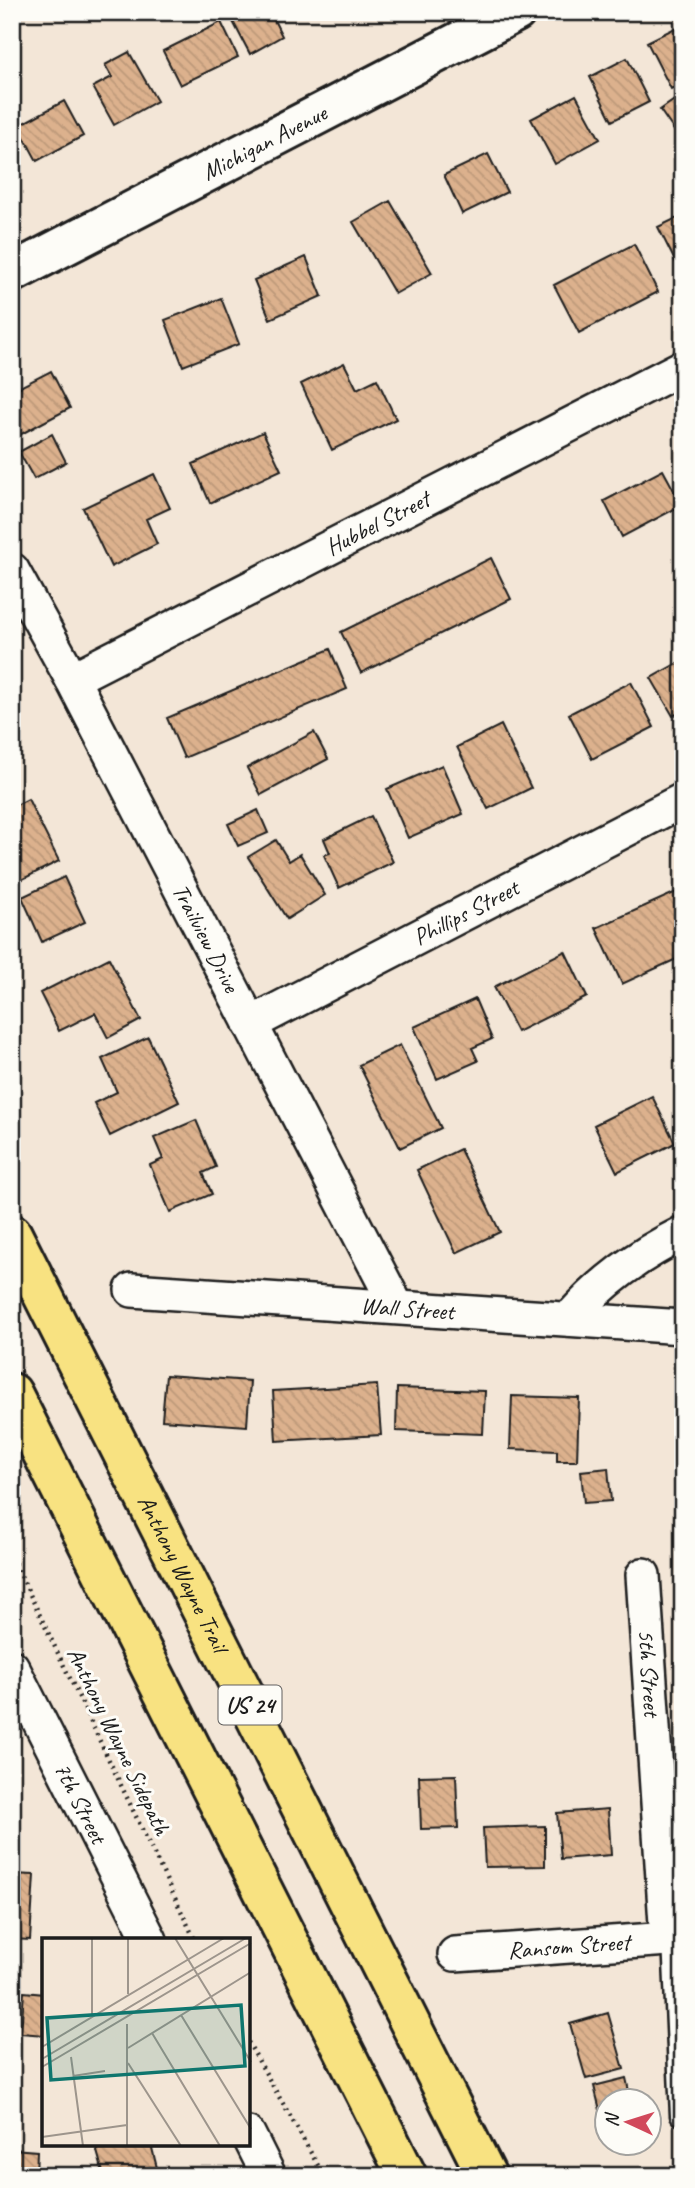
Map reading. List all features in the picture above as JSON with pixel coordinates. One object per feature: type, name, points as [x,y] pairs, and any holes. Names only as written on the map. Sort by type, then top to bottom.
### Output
[{"type":"highway","name":"Anthony Wayne Trail","points":[[12,1234],[487,2176]]},
{"type":"highway","name":"US 24","points":[[12,1393],[408,2176]]},
{"type":"street","name":"Michigan Avenue","points":[[12,273],[477,21],[516,12]]},
{"type":"street","name":"Hubbel Street","points":[[72,680],[683,367]]},
{"type":"street","name":"Trailview Drive","points":[[12,570],[72,680],[397,1307]]},
{"type":"street","name":"Phillips Street","points":[[250,1024],[683,800]]},
{"type":"street","points":[[569,1319],[591,1294],[613,1275],[683,1233]]},
{"type":"street","name":"Wall Street","points":[[132,1290],[683,1327]]},
{"type":"street","name":"5th Street","points":[[643,1575],[674,1939]]},
{"type":"street","name":"7th Street","points":[[15,1677],[149,1938]]},
{"type":"street","name":"Ransom Street","points":[[455,1954],[674,1939]]},
{"type":"street","points":[[250,2138],[269,2176]]},
{"type":"lane","points":[[674,1939],[679,2116]]},
{"type":"path","name":"Anthony Wayne Sidepath","points":[[12,1557],[194,1938]]},
{"type":"path","points":[[250,2046],[324,2176]]},
{"type":"building","points":[[228,12],[270,12],[282,36],[250,54]]},
{"type":"building","points":[[221,22],[238,57],[180,85],[163,51]]},
{"type":"building","points":[[683,24],[683,83],[671,89],[647,42]]},
{"type":"building","points":[[129,52],[157,101],[114,125],[93,87],[112,77],[105,65]]},
{"type":"building","points":[[627,58],[649,102],[612,121],[590,77]]},
{"type":"building","points":[[683,94],[683,127],[675,132],[660,110]]},
{"type":"building","points":[[576,95],[600,139],[555,164],[531,119]]},
{"type":"building","points":[[64,101],[83,136],[37,161],[18,126]]},
{"type":"building","points":[[488,154],[507,192],[462,214],[444,175]]},
{"type":"building","points":[[390,201],[432,273],[395,294],[353,222]]},
{"type":"building","points":[[683,215],[683,260],[676,263],[658,227]]},
{"type":"building","points":[[634,244],[658,292],[579,333],[554,285]]},
{"type":"building","points":[[306,257],[322,296],[270,319],[254,280]]},
{"type":"building","points":[[221,298],[239,344],[183,366],[165,320]]},
{"type":"building","points":[[344,363],[357,389],[377,379],[396,419],[332,450],[301,384]]},
{"type":"building","points":[[51,371],[70,408],[12,439],[12,391]]},
{"type":"building","points":[[263,432],[281,470],[210,503],[193,464]]},
{"type":"building","points":[[52,434],[66,462],[34,479],[19,452]]},
{"type":"building","points":[[663,470],[682,505],[622,537],[604,501]]},
{"type":"building","points":[[154,474],[170,508],[146,519],[157,544],[111,567],[83,508]]},
{"type":"building","points":[[491,558],[511,599],[361,673],[341,632]]},
{"type":"building","points":[[330,649],[347,689],[184,758],[167,718]]},
{"type":"building","points":[[683,660],[683,711],[673,716],[651,678]]},
{"type":"building","points":[[631,682],[654,727],[592,759],[569,714]]},
{"type":"building","points":[[501,725],[531,788],[488,809],[457,747]]},
{"type":"building","points":[[314,732],[328,759],[261,795],[247,768]]},
{"type":"building","points":[[442,765],[463,814],[408,838],[387,789]]},
{"type":"building","points":[[28,799],[59,861],[15,883],[12,876],[12,807]]},
{"type":"building","points":[[258,810],[268,833],[238,846],[228,824]]},
{"type":"building","points":[[371,816],[393,862],[339,888],[324,855],[330,853],[324,839]]},
{"type":"building","points":[[276,840],[289,861],[300,854],[325,895],[287,919],[248,857]]},
{"type":"building","points":[[64,877],[85,922],[42,942],[22,897]]},
{"type":"building","points":[[683,889],[683,956],[622,984],[596,928]]},
{"type":"building","points":[[565,951],[587,997],[517,1032],[494,987]]},
{"type":"building","points":[[109,958],[141,1020],[108,1038],[95,1013],[59,1031],[40,993]]},
{"type":"building","points":[[475,999],[492,1039],[472,1048],[478,1061],[437,1079],[414,1027]]},
{"type":"building","points":[[148,1037],[179,1102],[110,1136],[94,1103],[117,1092],[102,1059]]},
{"type":"building","points":[[400,1045],[441,1128],[400,1148],[359,1065]]},
{"type":"building","points":[[652,1096],[675,1143],[617,1172],[594,1125]]},
{"type":"building","points":[[196,1120],[216,1167],[203,1173],[212,1194],[170,1212],[150,1165],[163,1159],[154,1138]]},
{"type":"building","points":[[460,1149],[500,1232],[456,1253],[417,1170]]},
{"type":"building","points":[[166,1375],[250,1381],[247,1426],[162,1420]]},
{"type":"building","points":[[377,1385],[381,1435],[276,1441],[273,1391]]},
{"type":"building","points":[[397,1388],[485,1391],[483,1434],[396,1431]]},
{"type":"building","points":[[512,1396],[579,1398],[577,1461],[557,1461],[557,1451],[510,1449]]},
{"type":"building","points":[[608,1468],[611,1501],[584,1503],[581,1471]]},
{"type":"building","points":[[456,1775],[458,1828],[421,1829],[419,1776]]},
{"type":"building","points":[[608,1809],[611,1855],[561,1859],[557,1813]]},
{"type":"building","points":[[545,1826],[545,1866],[485,1867],[483,1828]]},
{"type":"building","points":[[12,1874],[34,1875],[30,1940],[12,1939]]},
{"type":"building","points":[[24,1992],[42,1994],[42,2035],[21,2033]]},
{"type":"building","points":[[608,2013],[624,2069],[586,2079],[570,2024]]},
{"type":"building","points":[[626,2078],[628,2086],[594,2086]]},
{"type":"building","points":[[96,2146],[152,2146],[159,2176],[104,2176]]},
{"type":"building","points":[[12,2149],[37,2151],[36,2176],[12,2176]]}]
